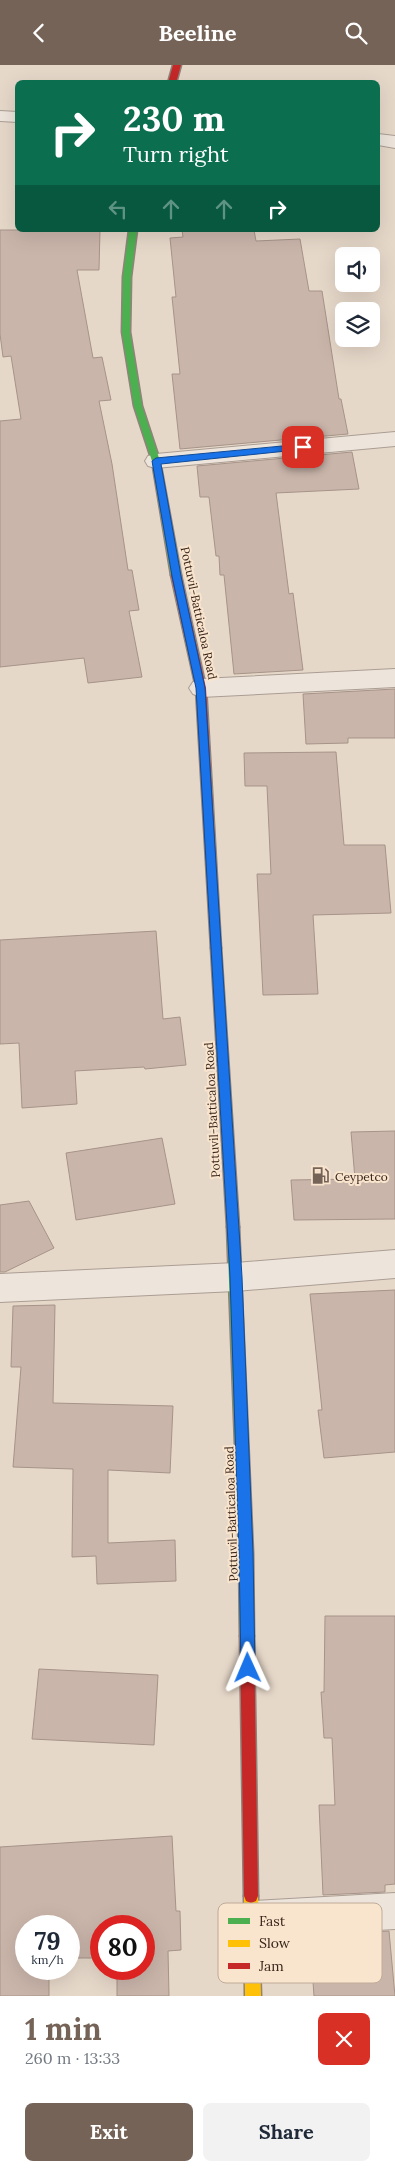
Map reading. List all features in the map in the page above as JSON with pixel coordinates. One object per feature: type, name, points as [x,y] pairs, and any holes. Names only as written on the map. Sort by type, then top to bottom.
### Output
[{"type":"highway","points":[[173,80],[177,65]]},
{"type":"highway","name":"Pottuvil-Batticaloa Road","points":[[133,232],[127,277],[126,332],[138,406],[156,461],[176,576],[200,688],[236,1277],[246,1553],[252,1903]]},
{"type":"highway","name":"Pottuvil-Batticaloa Road","points":[[253,1983],[253,1996]]},
{"type":"street","points":[[0,116],[15,117]]},
{"type":"street","points":[[380,140],[395,142]]},
{"type":"street","points":[[156,461],[395,439]]},
{"type":"street","points":[[200,688],[395,678]]},
{"type":"street","points":[[0,1288],[236,1277],[395,1264]]},
{"type":"street","points":[[382,1912],[395,1911]]},
{"type":"building","points":[[0,230],[15,230],[15,232],[100,232],[99,270],[77,270],[93,358],[102,357],[111,400],[99,401],[112,464],[128,570],[132,570],[139,610],[129,611],[142,677],[88,683],[84,658],[0,667],[0,421],[21,419],[11,356],[3,357],[0,334]]},
{"type":"building","points":[[182,232],[254,232],[256,241],[300,239],[309,291],[322,291],[339,399],[341,399],[348,434],[180,449],[172,374],[180,374],[172,297],[176,297],[170,238],[183,237]]},
{"type":"building","points":[[352,452],[359,489],[276,493],[289,594],[293,593],[303,670],[234,674],[224,575],[220,575],[219,556],[216,556],[209,497],[200,497],[197,466]]},
{"type":"building","points":[[395,689],[395,738],[348,738],[348,743],[306,744],[303,694]]},
{"type":"building","points":[[336,752],[344,845],[385,845],[391,913],[313,915],[318,994],[263,995],[257,874],[271,874],[267,786],[245,786],[244,753]]},
{"type":"building","points":[[156,931],[163,1019],[180,1017],[186,1065],[145,1069],[144,1067],[75,1071],[77,1104],[22,1108],[19,1043],[0,1044],[0,940]]},
{"type":"building","points":[[395,1131],[395,1219],[294,1220],[291,1180],[355,1179],[351,1132]]},
{"type":"building","points":[[162,1138],[175,1204],[76,1220],[66,1153]]},
{"type":"building","points":[[29,1201],[54,1248],[5,1272],[0,1272],[0,1205]]},
{"type":"building","points":[[395,1290],[395,1452],[324,1458],[318,1410],[322,1410],[310,1294]]},
{"type":"building","points":[[55,1305],[53,1403],[173,1406],[170,1473],[108,1470],[108,1543],[175,1540],[176,1581],[97,1584],[96,1556],[72,1557],[73,1469],[13,1467],[21,1367],[11,1367],[13,1306]]},
{"type":"building","points":[[325,1616],[395,1616],[395,1884],[385,1885],[385,1892],[323,1895],[319,1805],[335,1805],[332,1738],[324,1738],[321,1692],[324,1692]]},
{"type":"building","points":[[39,1669],[158,1675],[154,1745],[32,1739]]},
{"type":"building","points":[[172,1836],[176,1911],[180,1911],[181,1950],[168,1951],[169,1996],[117,1996],[117,1980],[155,1980],[155,1915],[90,1915],[90,1958],[80,1958],[80,1915],[15,1915],[15,1980],[49,1980],[49,1996],[0,1996],[0,1847]]},
{"type":"building","points":[[382,1931],[389,1931],[395,1996],[314,1996],[313,1983],[382,1983]]},
{"type":"traffic: fast","points":[[133,232],[127,277],[126,332],[138,406],[156,461],[176,575]]},
{"type":"traffic: fast","points":[[233,1227],[246,1553],[247,1636]]},
{"type":"traffic: slow","points":[[216,948],[233,1227]]},
{"type":"traffic: slow","points":[[251,1896],[251,1903]]},
{"type":"traffic: slow","points":[[253,1983],[253,1996]]},
{"type":"traffic: jam","points":[[173,80],[177,65]]},
{"type":"traffic: jam","points":[[176,575],[201,688],[216,948]]},
{"type":"traffic: jam","points":[[247,1636],[251,1896]]},
{"type":"place","name":"Ceypetco","points":[[321,1176]]},
{"type":"route","points":[[248,1668],[246,1553],[236,1277],[200,688],[176,576],[156,461],[303,447]]}]
